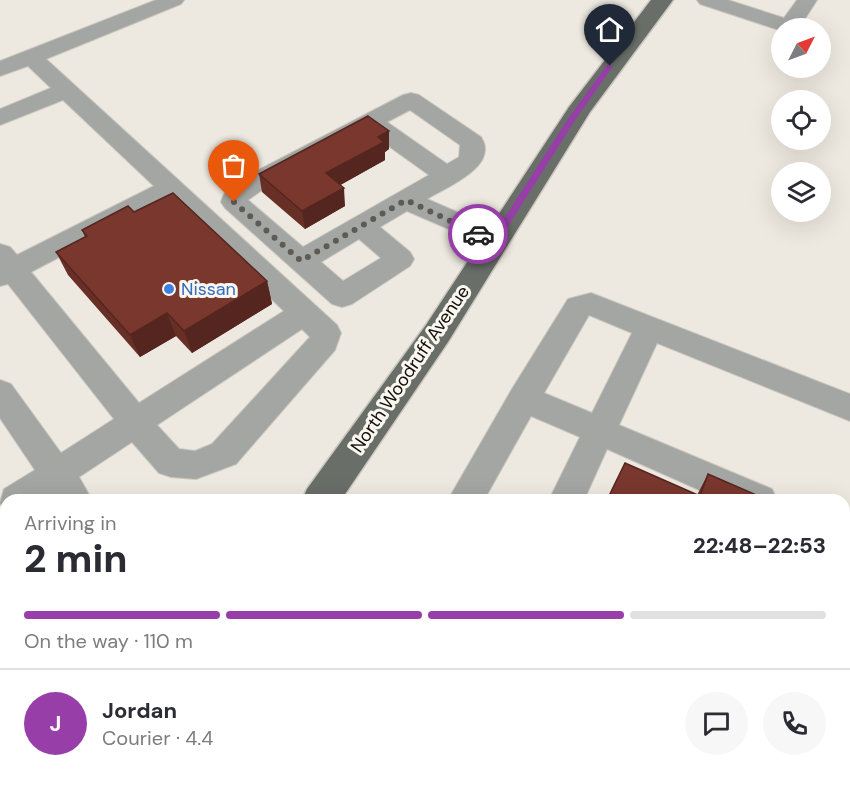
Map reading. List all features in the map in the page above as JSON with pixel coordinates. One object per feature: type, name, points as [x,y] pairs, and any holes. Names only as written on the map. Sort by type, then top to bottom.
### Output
[{"type":"main road","name":"North Woodruff Avenue","points":[[324,494],[427,348],[571,119],[635,31],[662,0]]},
{"type":"street","points":[[0,69],[174,0]]},
{"type":"street","points":[[706,0],[789,27],[804,5],[768,0]]},
{"type":"street","points":[[31,57],[326,333],[324,342],[224,454],[196,465],[171,463],[4,266],[171,188]]},
{"type":"street","points":[[0,118],[66,90]]},
{"type":"street","points":[[301,261],[470,161],[473,150],[472,142],[411,100],[234,196],[234,202],[301,261],[342,296],[400,259],[361,226]]},
{"type":"street","points":[[371,122],[446,175]]},
{"type":"street","points":[[406,200],[495,240]]},
{"type":"street","points":[[468,494],[578,307],[591,304],[850,408]]},
{"type":"street","points":[[39,494],[66,487],[135,421],[304,313]]},
{"type":"street","points":[[569,494],[650,327]]},
{"type":"street","points":[[0,393],[66,487]]},
{"type":"street","points":[[523,398],[746,494]]},
{"type":"building","points":[[368,116],[389,131],[378,137],[384,142],[326,173],[344,188],[302,211],[259,174]]},
{"type":"building","name":"Nissan","points":[[173,193],[267,281],[184,331],[167,313],[130,335],[56,252],[87,236],[82,230],[128,206],[134,212]]},
{"type":"building","points":[[625,463],[695,494],[610,494]]},
{"type":"building","points":[[708,474],[754,494],[701,494]]},
{"type":"way so far","points":[[234,202],[301,261],[406,200],[478,234]]},
{"type":"place","name":"Nissan","points":[[169,289]]},
{"type":"route","points":[[478,234],[495,240],[571,119],[610,66]]}]
